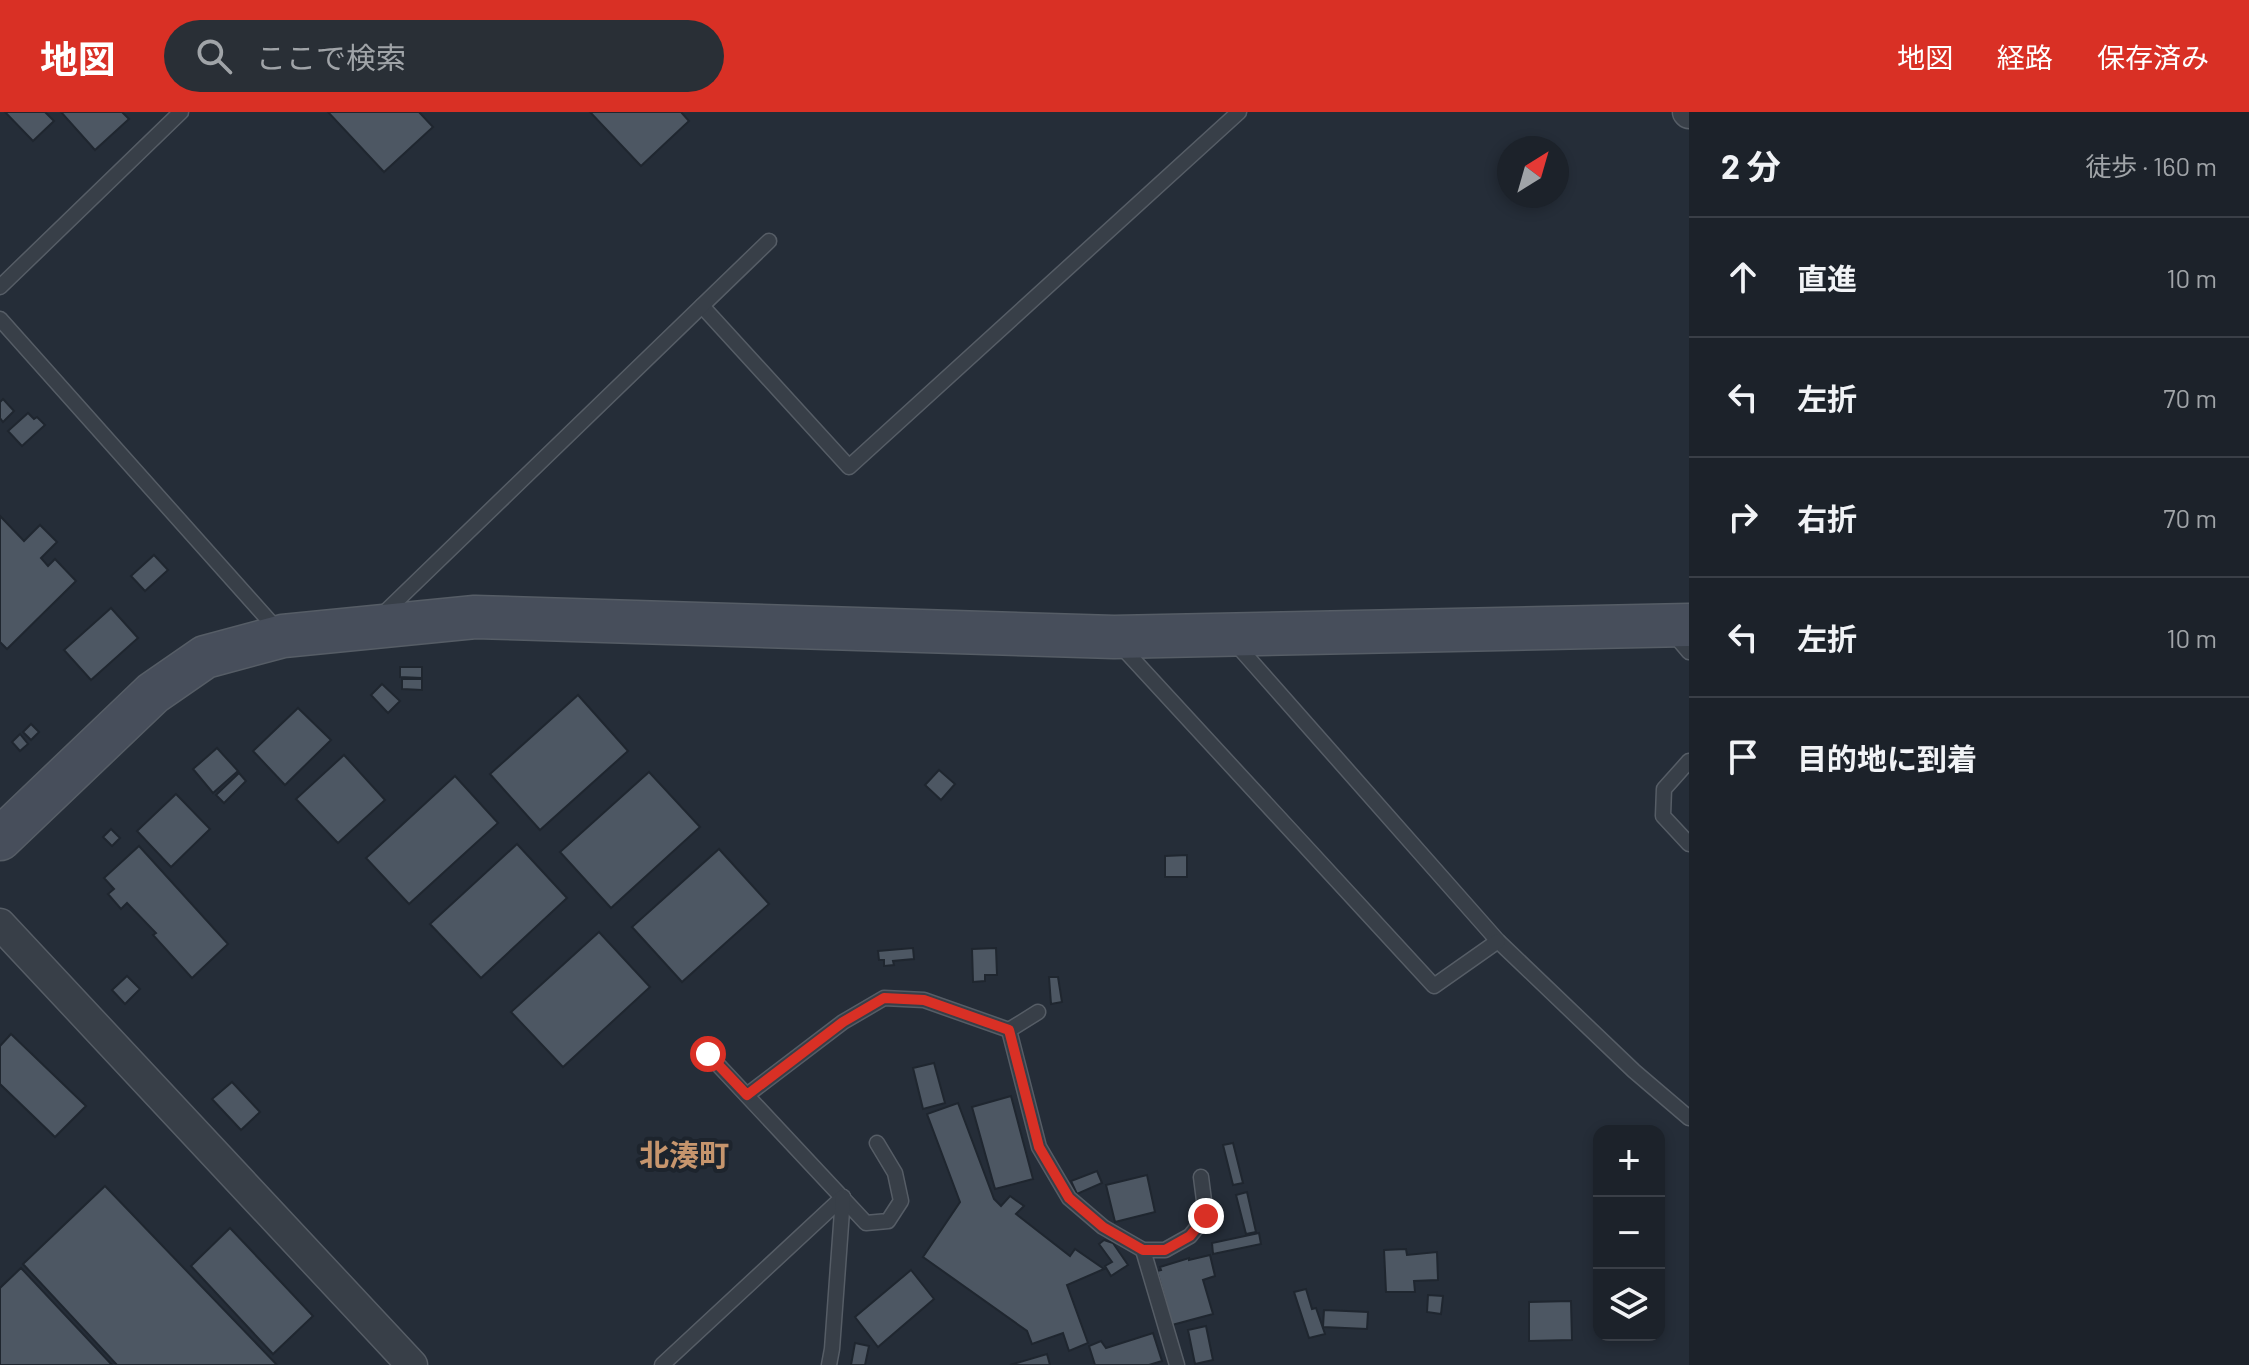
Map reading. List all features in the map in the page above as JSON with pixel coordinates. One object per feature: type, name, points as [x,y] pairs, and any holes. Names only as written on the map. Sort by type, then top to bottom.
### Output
[{"type":"street","points":[[0,839],[153,693],[205,657],[283,636],[475,617],[1114,637],[1227,633],[1681,634]]},
{"type":"street","points":[[0,924],[412,1365]]},
{"type":"lane","points":[[0,287],[181,112]]},
{"type":"lane","points":[[702,306],[849,467],[1239,112]]},
{"type":"lane","points":[[368,628],[769,241]]},
{"type":"lane","points":[[0,319],[283,636]]},
{"type":"lane","points":[[1227,633],[1498,941],[1634,1071],[1689,1118]]},
{"type":"lane","points":[[1114,637],[1434,986],[1498,941]]},
{"type":"lane","points":[[1689,761],[1664,789],[1663,816],[1689,844]]},
{"type":"lane","points":[[747,1095],[843,1022],[884,998],[924,1000],[1009,1030]]},
{"type":"lane","points":[[1009,1030],[1038,1012]]},
{"type":"lane","points":[[1009,1030],[1039,1147],[1069,1198],[1103,1227],[1143,1250],[1165,1250],[1190,1236],[1206,1216],[1201,1177]]},
{"type":"lane","points":[[708,1054],[866,1223],[888,1221],[901,1201],[895,1173],[877,1143]]},
{"type":"lane","points":[[662,1365],[843,1197]]},
{"type":"lane","points":[[829,1365],[843,1197]]},
{"type":"lane","points":[[1143,1250],[1177,1365]]},
{"type":"building","points":[[5,112],[45,112],[54,121],[33,141]]},
{"type":"building","points":[[61,112],[122,112],[129,119],[95,150]]},
{"type":"building","points":[[328,112],[419,112],[433,127],[384,172]]},
{"type":"building","points":[[590,112],[681,112],[689,121],[641,166]]},
{"type":"building","points":[[3,399],[14,411],[3,422],[0,402]]},
{"type":"building","points":[[28,413],[45,425],[22,446],[8,431]]},
{"type":"building","points":[[0,516],[24,541],[40,525],[57,542],[41,558],[48,566],[55,559],[76,581],[7,649],[0,642]]},
{"type":"building","points":[[154,555],[168,570],[145,591],[131,576]]},
{"type":"building","points":[[111,608],[138,638],[91,680],[64,650]]},
{"type":"building","points":[[400,667],[422,667],[422,678],[400,677]]},
{"type":"building","points":[[402,679],[422,679],[422,690],[402,689]]},
{"type":"building","points":[[382,684],[400,701],[388,713],[371,695]]},
{"type":"building","points":[[578,695],[628,751],[540,830],[490,774]]},
{"type":"building","points":[[298,708],[331,740],[285,785],[253,751]]},
{"type":"building","points":[[31,724],[39,732],[31,740],[23,732]]},
{"type":"building","points":[[20,734],[28,744],[20,751],[12,742]]},
{"type":"building","points":[[217,748],[238,771],[213,793],[193,769]]},
{"type":"building","points":[[344,755],[385,800],[338,843],[296,799]]},
{"type":"building","points":[[939,770],[955,784],[941,800],[925,785]]},
{"type":"building","points":[[649,772],[700,827],[611,908],[560,852]]},
{"type":"building","points":[[239,773],[246,781],[224,803],[216,795]]},
{"type":"building","points":[[455,776],[498,823],[409,904],[366,858]]},
{"type":"building","points":[[176,794],[210,829],[171,867],[137,831]]},
{"type":"building","points":[[111,829],[120,838],[112,846],[103,837]]},
{"type":"building","points":[[517,844],[567,898],[481,978],[430,924]]},
{"type":"building","points":[[139,846],[228,944],[192,978],[127,903],[121,909],[108,894],[114,889],[104,878]]},
{"type":"building","points":[[719,849],[769,904],[682,982],[632,927]]},
{"type":"building","points":[[1187,855],[1187,877],[1165,877],[1165,856]]},
{"type":"building","points":[[599,932],[650,987],[563,1067],[511,1012]]},
{"type":"building","points":[[913,948],[914,959],[893,961],[894,965],[884,966],[884,960],[879,960],[878,951]]},
{"type":"building","points":[[996,948],[997,975],[985,975],[985,981],[973,982],[972,949]]},
{"type":"building","points":[[127,976],[140,989],[125,1004],[112,990]]},
{"type":"building","points":[[1049,977],[1058,977],[1062,1002],[1051,1004]]},
{"type":"building","points":[[11,1034],[86,1106],[55,1137],[0,1084],[0,1046]]},
{"type":"building","points":[[934,1063],[945,1103],[923,1109],[913,1068]]},
{"type":"building","points":[[232,1082],[260,1112],[241,1130],[212,1099]]},
{"type":"building","points":[[1011,1096],[1033,1179],[995,1189],[972,1107]]},
{"type":"building","points":[[958,1103],[994,1199],[1001,1206],[1010,1196],[1024,1206],[1016,1214],[1070,1256],[1075,1249],[1104,1269],[1067,1285],[1088,1343],[1069,1351],[1063,1333],[1032,1344],[1027,1331],[923,1257],[960,1202],[927,1114]]},
{"type":"building","points":[[1233,1143],[1243,1183],[1233,1185],[1223,1145]]},
{"type":"building","points":[[1097,1171],[1102,1183],[1077,1194],[1071,1181]]},
{"type":"building","points":[[1147,1175],[1155,1212],[1115,1222],[1106,1185]]},
{"type":"building","points":[[105,1186],[277,1365],[117,1365],[23,1264]]},
{"type":"building","points":[[1247,1192],[1256,1232],[1246,1234],[1236,1195]]},
{"type":"building","points":[[230,1228],[313,1316],[273,1354],[191,1266]]},
{"type":"building","points":[[1259,1233],[1261,1244],[1213,1254],[1212,1243]]},
{"type":"building","points":[[1104,1240],[1113,1243],[1128,1265],[1111,1276],[1105,1266],[1112,1262],[1099,1244]]},
{"type":"building","points":[[1406,1249],[1407,1255],[1437,1252],[1438,1280],[1414,1281],[1415,1292],[1386,1292],[1384,1250]]},
{"type":"building","points":[[1210,1255],[1215,1276],[1203,1280],[1213,1314],[1172,1325],[1157,1271],[1161,1270],[1160,1267],[1189,1258]]},
{"type":"building","points":[[21,1268],[112,1365],[0,1365],[0,1288]]},
{"type":"building","points":[[911,1270],[934,1299],[878,1347],[855,1317]]},
{"type":"building","points":[[1306,1289],[1325,1334],[1309,1338],[1294,1292]]},
{"type":"building","points":[[1428,1295],[1443,1296],[1441,1314],[1427,1312]]},
{"type":"building","points":[[1571,1301],[1572,1340],[1529,1341],[1529,1302]]},
{"type":"building","points":[[1324,1310],[1368,1312],[1367,1329],[1323,1327]]},
{"type":"building","points":[[1206,1326],[1213,1360],[1195,1364],[1188,1330]]},
{"type":"building","points":[[1153,1333],[1162,1361],[1149,1365],[1095,1365],[1089,1346],[1101,1341],[1106,1348]]},
{"type":"building","points":[[855,1343],[869,1346],[865,1365],[851,1365]]},
{"type":"building","points":[[1047,1354],[1050,1365],[1010,1365]]},
{"type":"district","name":"北湊町","points":[[684,1154]]},
{"type":"route","points":[[708,1054],[747,1095],[843,1022],[884,998],[924,1000],[1009,1030],[1039,1147],[1069,1198],[1103,1227],[1143,1250],[1165,1250],[1190,1236],[1206,1216]]}]
